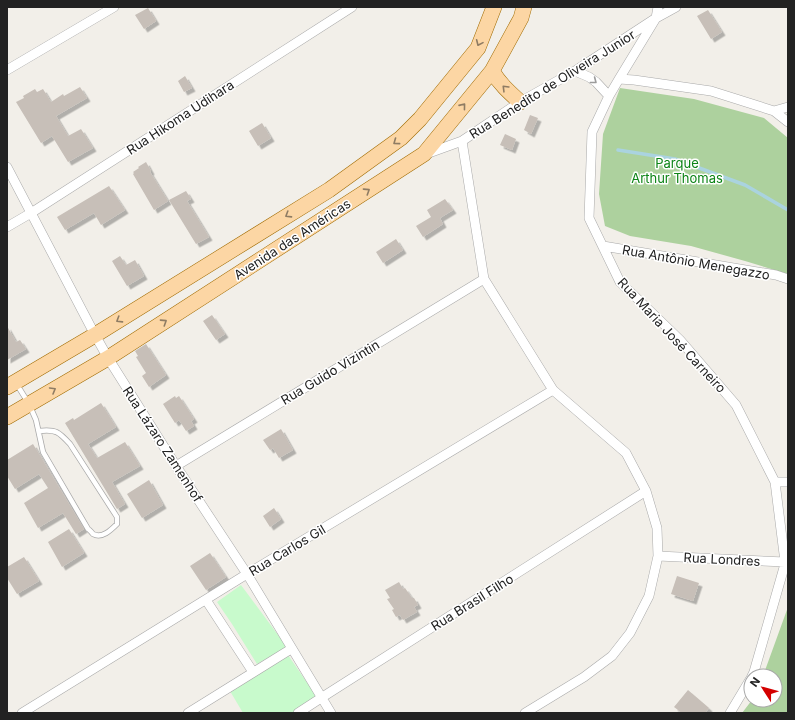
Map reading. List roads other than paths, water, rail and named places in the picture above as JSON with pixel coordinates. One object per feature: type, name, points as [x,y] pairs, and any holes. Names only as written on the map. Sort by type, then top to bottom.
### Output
[{"type":"main road","name":"Avenida das Américas","points":[[11,384],[95,335],[329,190],[401,138],[420,119],[478,48],[494,7]]},
{"type":"main road","name":"Avenida das Américas","points":[[7,417],[108,358],[424,154],[492,71],[521,18],[524,7]]},
{"type":"main road","points":[[492,71],[504,88],[520,102]]},
{"type":"street","points":[[7,70],[114,7]]},
{"type":"street","name":"Rua Hikoma Udihara","points":[[7,227],[352,7]]},
{"type":"street","name":"Rua Maria José Carneiro","points":[[658,7],[656,18],[619,78],[592,132],[589,218],[620,282],[680,340],[736,405],[775,482],[785,562]]},
{"type":"street","name":"Rua Benedito de Oliveira Junior","points":[[424,154],[462,141],[520,102],[575,71],[656,18],[676,7]]},
{"type":"street","points":[[575,71],[596,82],[609,96]]},
{"type":"street","points":[[619,78],[712,91],[774,111],[788,122]]},
{"type":"street","points":[[774,111],[788,107]]},
{"type":"street","points":[[462,141],[484,278],[553,390],[626,454],[646,491],[657,528],[658,556],[649,596],[630,633],[612,656],[584,677],[525,713]]},
{"type":"street","name":"Rua Lázaro Zamenhof","points":[[7,167],[108,358],[176,466],[247,574],[331,713]]},
{"type":"street","name":"Rua Antônio Menegazzo","points":[[603,246],[776,275],[788,279]]},
{"type":"street","name":"Rua Guido Vizintin","points":[[176,466],[484,278]]},
{"type":"street","name":"Rua Carlos Gil","points":[[22,713],[247,574],[553,390]]},
{"type":"street","points":[[775,482],[788,482]]},
{"type":"street","name":"Rua Brasil Filho","points":[[298,713],[646,491]]},
{"type":"street","points":[[755,668],[788,553]]},
{"type":"street","name":"Rua Londres","points":[[658,556],[785,562]]},
{"type":"street","points":[[206,600],[253,672]]},
{"type":"street","points":[[188,713],[291,649]]},
{"type":"street","points":[[730,713],[743,692]]},
{"type":"lane","points":[[11,384],[29,404],[36,420],[43,452],[88,529],[93,534],[98,535],[108,533],[117,524],[117,518],[70,444],[62,434],[50,430],[39,431]]},
{"type":"waterway","points":[[618,150],[675,159],[745,185],[788,210]]},
{"type":"park label","name":"Parque Arthur Thomas","points":[[677,170]]}]
